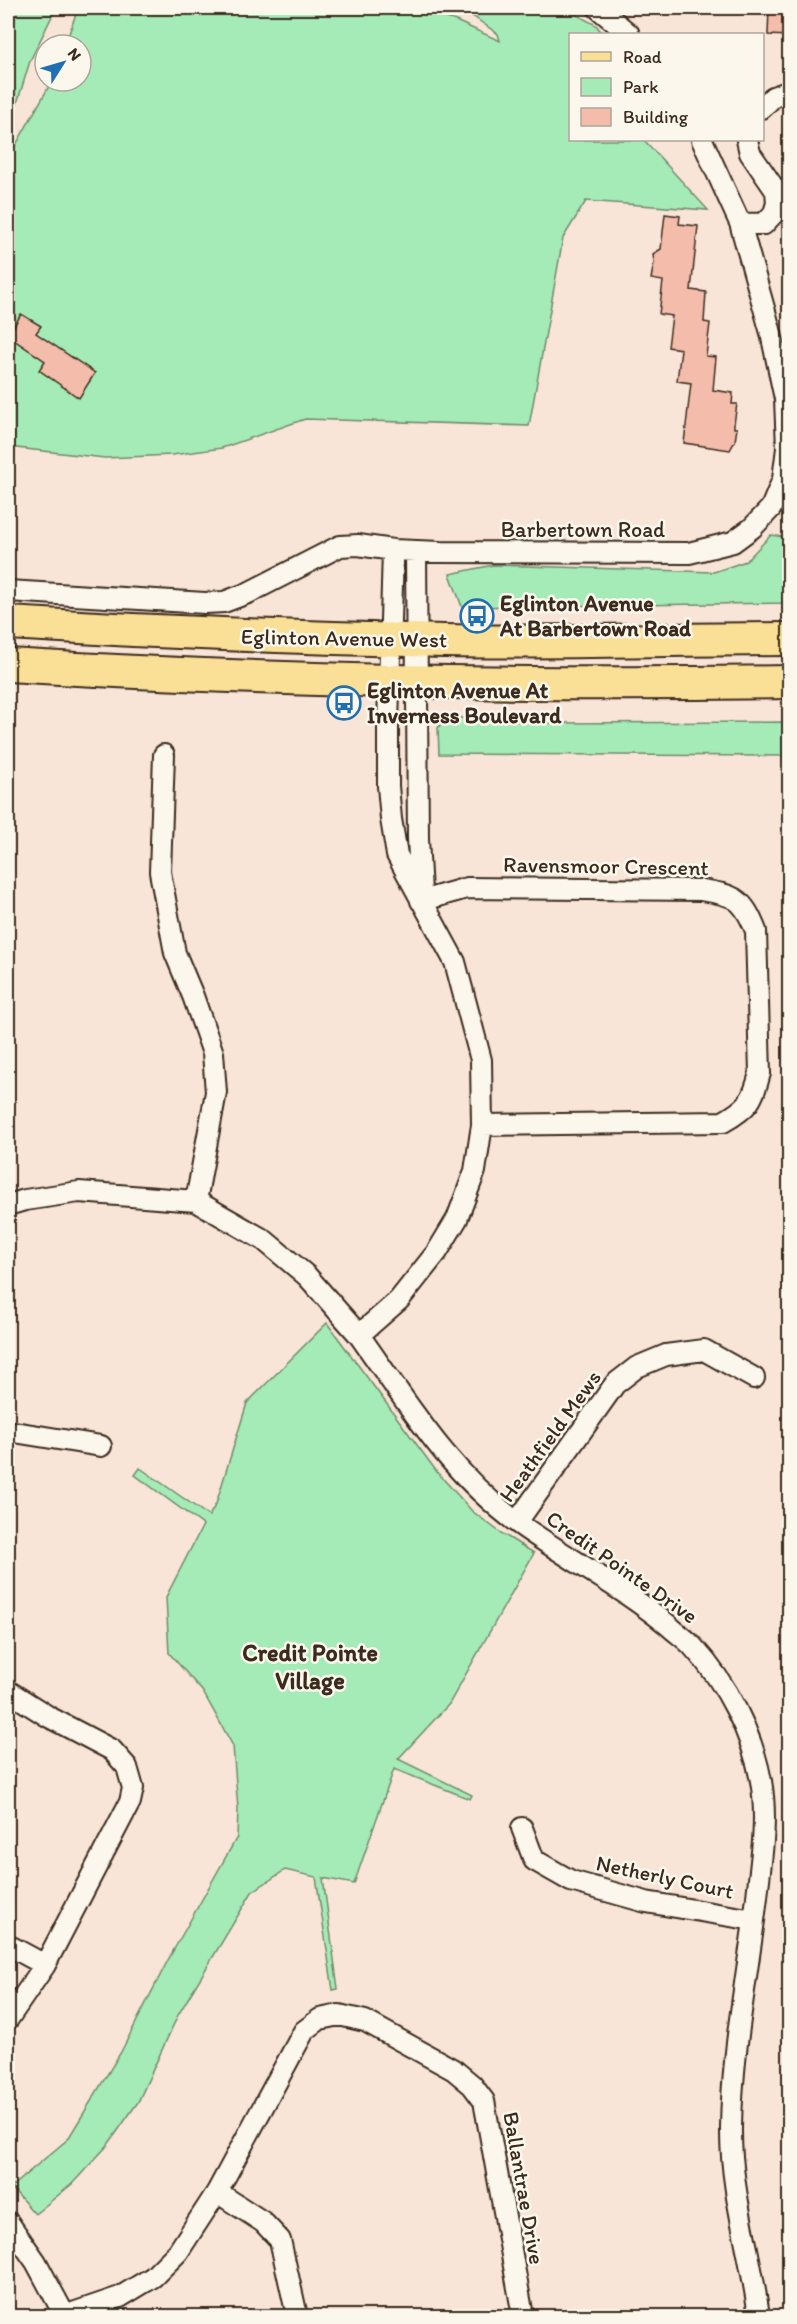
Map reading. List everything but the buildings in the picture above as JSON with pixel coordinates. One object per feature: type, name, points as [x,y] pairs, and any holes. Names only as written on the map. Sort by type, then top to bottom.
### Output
[{"type":"main road","name":"Eglinton Avenue West","points":[[8,623],[189,634],[404,640],[789,639]]},
{"type":"main road","name":"Eglinton Avenue West","points":[[8,665],[245,678],[403,682],[592,684],[789,682]]},
{"type":"street","points":[[598,8],[628,33]]},
{"type":"street","points":[[764,106],[773,97],[789,91]]},
{"type":"street","name":"Barbertown Road","points":[[8,591],[205,603],[224,602],[248,593],[340,546],[358,545],[416,551],[689,553],[734,542],[752,528],[771,508],[783,479],[787,448],[785,399],[771,333],[740,223],[702,141]]},
{"type":"street","points":[[740,223],[764,224],[774,213],[777,202],[776,191],[750,153],[747,141]]},
{"type":"street","points":[[359,1335],[399,1300],[437,1252],[457,1219],[475,1171],[482,1125],[481,1060],[455,962],[397,855],[391,819],[388,786],[403,682],[404,640],[393,550]]},
{"type":"street","points":[[416,551],[404,640],[403,682],[418,839],[421,901]]},
{"type":"street","points":[[164,755],[160,872],[175,953],[213,1053],[216,1092],[196,1202]]},
{"type":"street","name":"Ravensmoor Crescent","points":[[421,901],[467,888],[701,890],[729,894],[748,912],[756,931],[760,1073],[754,1096],[743,1111],[723,1122],[482,1125]]},
{"type":"street","name":"Credit Pointe Drive","points":[[8,1205],[79,1192],[196,1202],[264,1240],[307,1276],[359,1335],[437,1447],[476,1488],[517,1522],[640,1603],[661,1620],[693,1647],[723,1688],[752,1749],[761,1783],[764,1834],[735,2066],[730,2129],[737,2194],[759,2316]]},
{"type":"street","name":"Heathfield Mews","points":[[517,1522],[615,1384],[637,1367],[666,1355],[704,1350],[754,1378]]},
{"type":"street","points":[[8,1431],[101,1446]]},
{"type":"street","points":[[8,1690],[49,1717],[112,1750],[127,1767],[133,1788],[130,1802],[45,1965],[8,2019]]},
{"type":"street","name":"Netherly Court","points":[[522,1828],[534,1860],[571,1881],[646,1902],[754,1920]]},
{"type":"street","points":[[8,1945],[45,1965]]},
{"type":"street","name":"Ballantrae Drive","points":[[65,2316],[120,2297],[153,2277],[178,2252],[217,2192],[304,2031],[320,2019],[339,2015],[365,2021],[454,2070],[472,2085],[484,2101],[523,2316]]},
{"type":"street","points":[[217,2192],[263,2222],[280,2241],[297,2316]]},
{"type":"street","points":[[8,2222],[36,2262],[65,2316]]},
{"type":"green space","points":[[13,8],[56,8],[44,33],[33,33],[33,55],[8,133],[8,20]]},
{"type":"green space","points":[[78,8],[415,8],[456,21],[500,41],[498,34],[461,8],[564,8],[596,25],[602,33],[569,33],[569,141],[645,141],[708,210],[586,201],[563,238],[529,426],[305,419],[222,448],[172,455],[105,458],[8,447],[8,159],[45,93],[93,93],[93,33],[69,33]]},
{"type":"green space","points":[[771,535],[789,538],[789,603],[462,607],[450,574],[493,565],[714,572],[746,561]]},
{"type":"green space","points":[[445,717],[552,723],[789,722],[789,756],[439,754],[438,728]]},
{"type":"green space","points":[[327,1323],[437,1472],[472,1511],[501,1533],[534,1553],[449,1704],[398,1759],[472,1795],[470,1799],[394,1769],[354,1884],[323,1878],[338,1989],[333,1990],[316,1877],[285,1870],[252,1892],[178,2015],[138,2102],[107,2146],[72,2184],[35,2214],[11,2187],[68,2139],[121,2052],[168,1960],[237,1837],[238,1809],[233,1746],[203,1692],[169,1653],[166,1597],[203,1525],[135,1475],[140,1468],[209,1516],[216,1504],[247,1403]]},
{"type":"place","name":"Eglinton Avenue At Barbertown Road","points":[[477,616]]},
{"type":"place","name":"Eglinton Avenue At Inverness Boulevard","points":[[344,703]]},
{"type":"district","name":"Credit Pointe Village","points":[[310,1666]]}]
